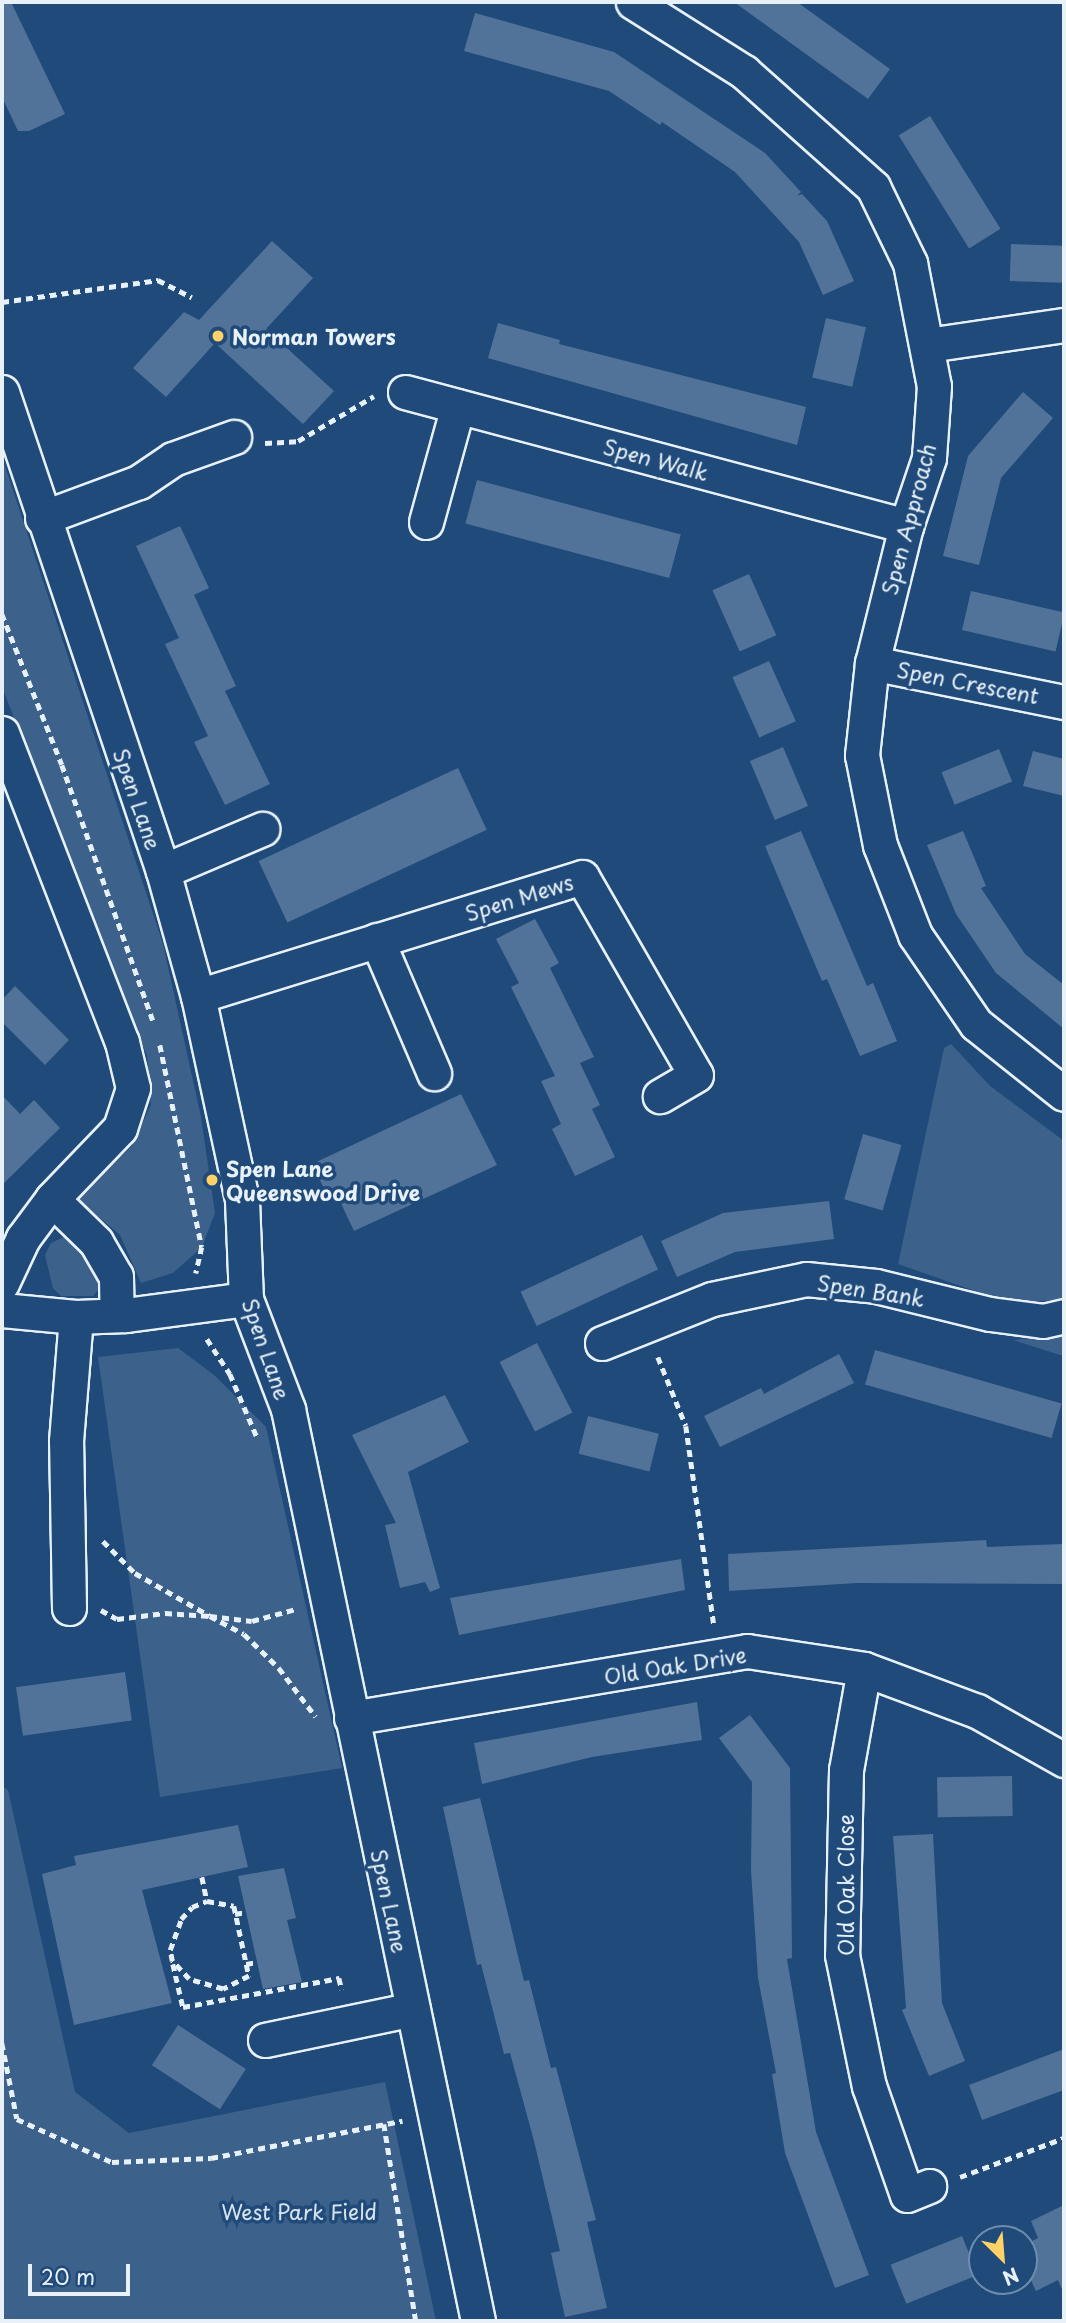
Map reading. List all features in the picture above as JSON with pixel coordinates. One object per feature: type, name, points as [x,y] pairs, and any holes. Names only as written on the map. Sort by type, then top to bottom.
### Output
[{"type":"street","name":"Spen Approach","points":[[633,2],[744,72],[873,187],[911,263],[934,386],[929,458],[906,526],[872,663],[862,755],[880,845],[915,935],[976,1024],[1064,1094]]},
{"type":"street","points":[[928,345],[1064,325]]},
{"type":"street","name":"Spen Walk","points":[[405,391],[906,526]]},
{"type":"street","name":"Spen Lane","points":[[2,392],[42,518],[163,871],[198,996],[242,1200],[246,1298],[288,1409],[478,2321]]},
{"type":"street","points":[[426,522],[458,406]]},
{"type":"street","points":[[42,518],[139,482],[173,460],[234,437]]},
{"type":"street","name":"Spen Crescent","points":[[872,663],[1064,702]]},
{"type":"street","points":[[2,733],[122,1042],[133,1088],[120,1128],[52,1199],[23,1238],[2,1283]]},
{"type":"street","points":[[163,871],[262,829]]},
{"type":"street","name":"Spen Mews","points":[[198,996],[582,877],[696,1074],[660,1096]]},
{"type":"street","points":[[377,940],[434,1073]]},
{"type":"street","points":[[52,1199],[96,1241],[116,1276],[117,1315]]},
{"type":"street","name":"Spen Bank","points":[[602,1343],[712,1299],[806,1279],[876,1286],[990,1314],[1043,1321],[1064,1316]]},
{"type":"street","points":[[2,1310],[76,1317],[117,1315],[189,1310],[246,1298]]},
{"type":"street","points":[[76,1317],[66,1441],[80,1607]]},
{"type":"street","name":"Old Oak Drive","points":[[351,1718],[747,1651],[864,1669],[977,1711],[1064,1760]]},
{"type":"street","name":"Old Oak Close","points":[[864,1669],[846,1770],[842,1955],[869,2086],[907,2195],[929,2186]]},
{"type":"street","points":[[265,2040],[413,2009]]},
{"type":"path","points":[[2,302],[158,280],[191,297]]},
{"type":"path","points":[[234,437],[262,443],[298,441],[376,395],[405,391]]},
{"type":"path","points":[[646,1325],[686,1426],[720,1656]]},
{"type":"path","points":[[100,1538],[135,1573],[244,1634],[279,1668],[319,1720]]},
{"type":"path","points":[[80,1607],[117,1619],[165,1613],[252,1621],[296,1609]]},
{"type":"path","points":[[202,1877],[207,1901]]},
{"type":"path","points":[[172,1961],[189,1979],[223,1989],[249,1976],[234,1906],[207,1901],[192,1907],[181,1919],[170,1950],[172,1961],[183,2007],[339,1978],[345,2004]]},
{"type":"path","points":[[235,1914],[246,1912]]},
{"type":"path","points":[[246,1964],[257,1962]]},
{"type":"path","points":[[223,1989],[226,2000]]},
{"type":"path","points":[[2,2043],[17,2119],[112,2162],[211,2158],[405,2120]]},
{"type":"path","points":[[384,2124],[416,2321]]},
{"type":"path","points":[[929,2186],[1064,2138]]},
{"type":"green space","points":[[2,457],[163,944],[201,1117],[215,1213],[202,1247],[173,1273],[141,1283],[120,1235],[77,1199],[132,1146],[151,1105],[147,1056],[2,687]]},
{"type":"green space","points":[[951,1044],[990,1086],[1064,1141],[1064,1299],[1033,1302],[995,1298],[898,1264],[944,1048]]},
{"type":"green space","points":[[64,1237],[78,1242],[99,1270],[100,1288],[93,1296],[61,1296],[53,1288],[45,1255],[51,1243]]},
{"type":"green space","points":[[1064,1334],[1064,1355],[1013,1340]]},
{"type":"green space","points":[[178,1348],[214,1375],[266,1427],[342,1768],[160,1797],[98,1357]]},
{"type":"green space","name":"West Park Field","points":[[2,1786],[8,1790],[75,2092],[129,2133],[385,2082],[436,2321],[2,2321]]},
{"type":"building","points":[[2,2],[11,2],[65,114],[29,131],[18,131],[2,97]]},
{"type":"building","points":[[734,2],[797,2],[890,69],[868,99]]},
{"type":"building","points":[[475,13],[614,52],[765,153],[801,192],[797,196],[802,194],[827,221],[854,281],[823,295],[799,242],[735,172],[662,122],[660,125],[609,91],[464,51]]},
{"type":"building","points":[[930,116],[1000,229],[969,248],[899,136]]},
{"type":"building","name":"Norman Towers","points":[[272,241],[313,278],[266,329],[334,391],[303,424],[215,343],[166,397],[133,368],[184,312],[199,320]]},
{"type":"building","points":[[1011,244],[1064,246],[1063,283],[1010,281]]},
{"type":"building","points":[[826,318],[866,327],[852,387],[812,377]]},
{"type":"building","points":[[498,323],[560,340],[559,344],[806,407],[797,445],[488,358]]},
{"type":"building","points":[[1023,392],[1053,418],[1001,478],[979,565],[943,556],[968,456]]},
{"type":"building","points":[[477,480],[681,535],[669,578],[465,523]]},
{"type":"building","points":[[180,526],[209,588],[194,595],[236,686],[225,691],[270,784],[225,805],[194,742],[208,736],[165,644],[179,638],[136,546]]},
{"type":"building","points":[[749,574],[776,635],[740,651],[712,590]]},
{"type":"building","points":[[971,591],[1064,612],[1056,652],[962,630]]},
{"type":"building","points":[[769,661],[796,721],[759,738],[732,677]]},
{"type":"building","points":[[783,747],[808,806],[775,820],[750,761]]},
{"type":"building","points":[[999,749],[1012,781],[955,805],[942,772]]},
{"type":"building","points":[[1033,751],[1064,759],[1064,796],[1023,786]]},
{"type":"building","points":[[458,768],[487,830],[287,923],[259,861]]},
{"type":"building","points":[[801,831],[867,986],[873,983],[897,1041],[860,1056],[827,979],[822,981],[765,846]]},
{"type":"building","points":[[963,831],[986,886],[981,888],[1025,954],[1064,985],[1064,1029],[996,973],[956,914],[927,845]]},
{"type":"building","points":[[535,919],[559,963],[550,968],[594,1057],[580,1063],[600,1105],[592,1109],[615,1157],[575,1176],[552,1129],[561,1124],[541,1081],[555,1076],[511,987],[519,983],[496,939]]},
{"type":"building","points":[[15,986],[69,1040],[45,1065],[2,1022],[2,1000]]},
{"type":"building","points":[[461,1094],[497,1165],[354,1231],[338,1197],[330,1201],[312,1164]]},
{"type":"building","points":[[2,1095],[20,1114],[34,1100],[60,1128],[2,1185]]},
{"type":"building","points":[[863,1134],[901,1145],[883,1210],[844,1199]]},
{"type":"building","points":[[829,1201],[834,1239],[735,1252],[677,1277],[661,1241],[723,1213]]},
{"type":"building","points":[[642,1235],[658,1269],[537,1326],[521,1292]]},
{"type":"building","points":[[537,1343],[572,1412],[535,1432],[500,1362]]},
{"type":"building","points":[[875,1350],[1061,1403],[1052,1438],[865,1385]]},
{"type":"building","points":[[839,1354],[854,1383],[720,1447],[704,1416],[761,1388],[764,1394]]},
{"type":"building","points":[[445,1395],[469,1442],[408,1472],[440,1588],[430,1592],[425,1582],[400,1588],[385,1525],[396,1523],[352,1435]]},
{"type":"building","points":[[588,1416],[659,1434],[649,1472],[579,1454]]},
{"type":"building","points":[[986,1540],[987,1547],[1064,1544],[1064,1584],[857,1583],[729,1591],[728,1554]]},
{"type":"building","points":[[681,1559],[685,1590],[459,1635],[450,1598]]},
{"type":"building","points":[[125,1672],[132,1721],[23,1736],[16,1687]]},
{"type":"building","points":[[697,1702],[702,1740],[592,1757],[482,1784],[474,1743]]},
{"type":"building","points":[[750,1715],[790,1768],[792,1958],[787,1959],[816,2132],[869,2275],[835,2288],[785,2153],[772,2074],[776,2073],[758,1978],[751,1870],[752,1782],[719,1738]]},
{"type":"building","points":[[1012,1776],[1013,1816],[938,1817],[937,1777]]},
{"type":"building","points":[[480,1798],[524,1981],[529,1980],[551,2068],[556,2067],[596,2220],[587,2222],[607,2308],[565,2317],[551,2253],[560,2251],[534,2141],[510,2053],[504,2054],[481,1964],[477,1965],[443,1807]]},
{"type":"building","points":[[238,1825],[248,1867],[142,1890],[172,2003],[74,2025],[42,1874],[76,1865],[74,1856]]},
{"type":"building","points":[[933,1834],[942,2003],[965,2061],[929,2076],[902,2010],[906,2008],[893,1836]]},
{"type":"building","points":[[284,1868],[296,1918],[287,1920],[302,1982],[263,1989],[238,1876]]},
{"type":"building","points":[[178,2025],[246,2069],[220,2109],[152,2065]]},
{"type":"building","points":[[1064,2049],[1064,2090],[982,2120],[969,2085]]},
{"type":"building","points":[[1064,2205],[1064,2294],[1058,2280],[1038,2290],[1038,2225],[1033,2225],[1031,2221]]},
{"type":"building","points":[[962,2236],[968,2251],[968,2279],[906,2304],[891,2265]]},
{"type":"place","name":"Norman Towers","points":[[218,336]]},
{"type":"place","name":"Spen Lane Queenswood Drive","points":[[212,1180]]}]
